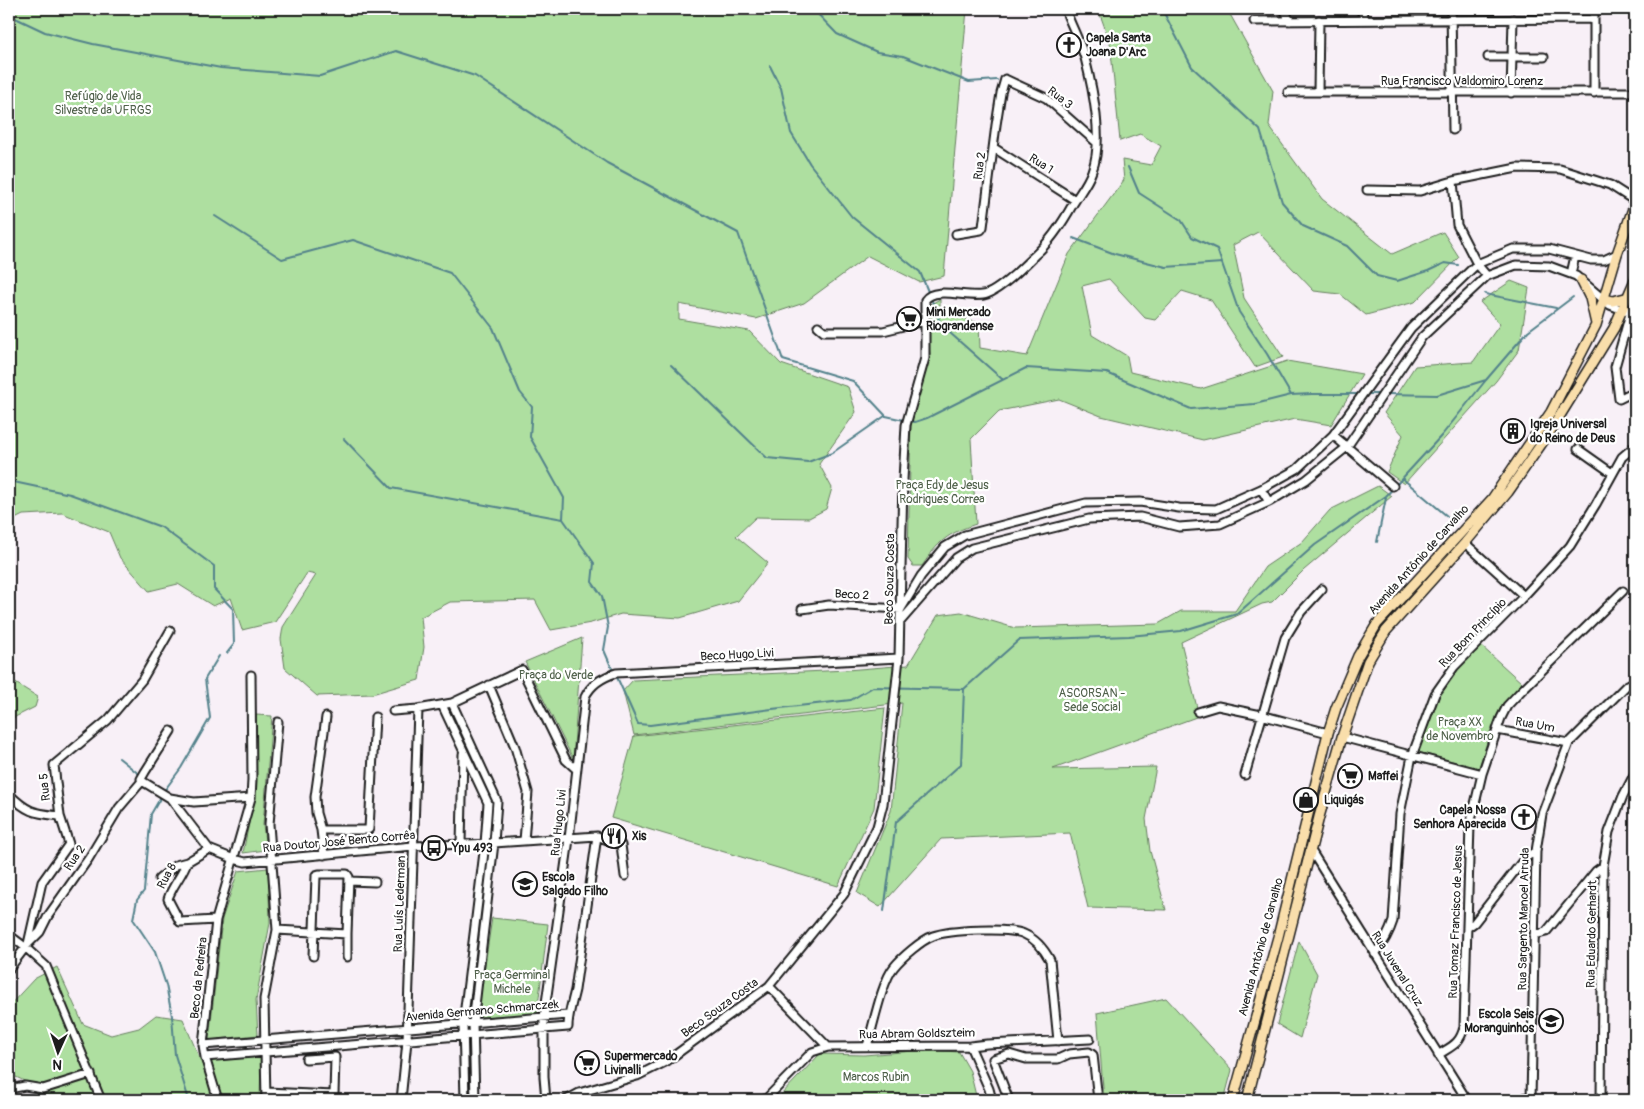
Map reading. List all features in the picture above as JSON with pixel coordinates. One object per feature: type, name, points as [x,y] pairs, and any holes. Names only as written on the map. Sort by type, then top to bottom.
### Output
[{"type":"main road","name":"Avenida Antônio de Carvalho","points":[[1233,1100],[1278,937],[1328,733],[1358,656],[1377,624],[1492,498],[1551,412],[1596,325],[1617,254],[1631,228],[1635,202]]},
{"type":"main road","points":[[1581,280],[1590,298],[1596,325]]},
{"type":"main road","name":"Avenida Antônio de Carvalho","points":[[1247,1100],[1310,849],[1342,737],[1368,661],[1386,632],[1466,543],[1508,492],[1551,430],[1614,328],[1630,310],[1635,280]]},
{"type":"main road","points":[[1604,299],[1614,301],[1632,299]]},
{"type":"main road","points":[[1332,719],[1334,732],[1342,737]]},
{"type":"main road","points":[[1328,733],[1337,739],[1338,753]]},
{"type":"street","name":"Beco Souza Costa","points":[[566,1100],[579,1093],[637,1076],[667,1061],[769,986],[844,894],[877,826],[883,804],[899,658],[906,425],[925,358],[924,300],[928,296],[948,293],[973,296],[987,294],[1013,276],[1046,246],[1062,224],[1092,171],[1096,143],[1096,114],[1084,57],[1065,9]]},
{"type":"street","points":[[1284,9],[1290,21]]},
{"type":"street","points":[[1360,9],[1366,20]]},
{"type":"street","points":[[1451,9],[1453,130]]},
{"type":"street","points":[[1594,9],[1594,93]]},
{"type":"street","points":[[1511,93],[1513,19]]},
{"type":"street","points":[[1254,21],[1594,19]]},
{"type":"street","points":[[1318,92],[1319,20]]},
{"type":"street","points":[[1488,57],[1544,58]]},
{"type":"street","name":"Rua 3","points":[[1005,79],[1046,98],[1096,143]]},
{"type":"street","name":"Rua 2","points":[[956,234],[983,228],[1001,93],[1005,79]]},
{"type":"street","name":"Rua Francisco Valdomiro Lorenz","points":[[1288,92],[1635,92]]},
{"type":"street","name":"Rua 1","points":[[994,148],[1075,200]]},
{"type":"street","points":[[1367,190],[1420,191],[1453,181],[1517,168],[1560,169],[1610,185],[1635,202]]},
{"type":"street","points":[[1453,181],[1457,224],[1477,264],[1487,276]]},
{"type":"street","points":[[901,609],[921,576],[944,547],[965,535],[1086,503],[1140,502],[1179,508],[1216,509],[1262,489],[1297,469],[1333,435],[1411,328],[1477,264],[1513,249],[1550,249],[1592,260],[1604,260],[1617,254]]},
{"type":"street","points":[[1571,274],[1575,256]]},
{"type":"street","points":[[900,622],[956,558],[972,548],[1088,519],[1140,517],[1179,527],[1220,524],[1269,502],[1306,480],[1347,447],[1422,337],[1487,276],[1516,265],[1549,266],[1571,274],[1581,280],[1610,305],[1630,310],[1615,367],[1619,399],[1635,391]]},
{"type":"street","points":[[818,326],[824,331],[883,331],[924,321]]},
{"type":"street","points":[[1333,435],[1393,486]]},
{"type":"street","name":"Rua Bom Princípio","points":[[1375,954],[1390,931],[1393,922],[1400,814],[1412,756],[1436,694],[1454,667],[1524,596],[1578,535],[1622,457],[1635,446]]},
{"type":"street","points":[[1578,449],[1612,473]]},
{"type":"street","points":[[1262,489],[1269,502]]},
{"type":"street","points":[[1140,502],[1140,517]]},
{"type":"street","points":[[1466,543],[1524,596]]},
{"type":"street","points":[[1245,775],[1285,638],[1301,612],[1322,588]]},
{"type":"street","name":"Rua Tomaz Francisco de Jesus","points":[[1438,1055],[1458,1043],[1464,1027],[1470,825],[1482,774],[1497,730],[1507,706],[1623,590]]},
{"type":"street","name":"Beco 2","points":[[802,609],[829,605],[901,609]]},
{"type":"street","name":"Rua 5","points":[[26,946],[42,882],[69,844],[60,816],[54,765],[108,720],[142,680],[170,631]]},
{"type":"street","name":"Beco Hugo Livi","points":[[585,697],[594,684],[608,675],[616,673],[899,658]]},
{"type":"street","points":[[393,711],[452,703],[522,670],[566,760],[576,769]]},
{"type":"street","name":"Beco da Pedreira","points":[[218,1100],[203,1045],[216,920],[251,798],[251,675]]},
{"type":"street","name":"Rua Sargento Manoel Arruda","points":[[1531,1098],[1536,850],[1542,814],[1569,743],[1634,681]]},
{"type":"street","points":[[489,685],[515,747],[528,792],[524,841]]},
{"type":"street","name":"Rua Hugo Livi","points":[[546,1100],[544,1017],[569,839],[585,697]]},
{"type":"street","points":[[452,703],[496,799],[494,843],[473,1023],[475,1100]]},
{"type":"street","points":[[442,705],[488,803],[485,844],[463,1024],[465,1100]]},
{"type":"street","points":[[1198,712],[1218,706],[1261,715],[1328,733]]},
{"type":"street","name":"Rua Luís Lederman","points":[[401,1100],[407,1041],[418,709]]},
{"type":"street","points":[[324,855],[315,797],[326,717]]},
{"type":"street","points":[[321,830],[369,829],[375,718]]},
{"type":"street","points":[[278,722],[269,824],[273,860],[276,930],[264,999],[266,1096],[334,1097],[335,1057],[306,1059]]},
{"type":"street","name":"Rua 2","points":[[9,969],[26,946],[40,932],[48,916],[89,858],[119,808],[142,780],[170,730]]},
{"type":"street","name":"Rua Um","points":[[1497,730],[1569,743]]},
{"type":"street","points":[[1342,737],[1482,774]]},
{"type":"street","points":[[461,844],[464,752]]},
{"type":"street","name":"Rua Eduardo Gerhardt","points":[[1602,1100],[1604,866],[1609,832],[1623,796],[1635,773]]},
{"type":"street","points":[[142,780],[170,798],[209,849],[234,860]]},
{"type":"street","points":[[9,794],[26,810],[60,816]]},
{"type":"street","points":[[170,798],[194,802],[251,798]]},
{"type":"street","points":[[568,1016],[575,990],[597,836],[622,845],[625,876]]},
{"type":"street","name":"Rua Doutor José Bento Corrêa","points":[[234,860],[245,862],[413,846],[485,844],[597,836]]},
{"type":"street","points":[[159,879],[176,865],[187,862],[209,849]]},
{"type":"street","name":"Rua Juvenal Cruz","points":[[1310,849],[1467,1100]]},
{"type":"street","points":[[1467,928],[1474,923],[1525,858],[1536,850]]},
{"type":"street","name":"Rua 8","points":[[187,862],[182,876],[170,892],[168,899],[180,922],[216,920]]},
{"type":"street","points":[[1534,935],[1546,932],[1596,871],[1604,866]]},
{"type":"street","points":[[313,956],[316,875],[346,874],[349,875],[347,957]]},
{"type":"street","points":[[349,881],[375,882]]},
{"type":"street","points":[[276,930],[347,934]]},
{"type":"street","points":[[867,1046],[887,977],[900,960],[934,935],[1000,930],[1016,930],[1026,934],[1036,941],[1050,960],[1058,1041]]},
{"type":"street","points":[[9,935],[26,946],[46,966],[101,1100]]},
{"type":"street","points":[[769,986],[828,1047]]},
{"type":"street","name":"Avenida Germano Schmarczek","points":[[203,1045],[568,1016],[568,1027],[205,1057]]},
{"type":"street","name":"Rua Abram Goldszteim","points":[[765,1100],[812,1052],[828,1047],[970,1046],[1090,1039]]},
{"type":"street","points":[[970,1046],[992,1100]]},
{"type":"street","points":[[1009,1100],[993,1059],[1010,1054],[1026,1059],[1058,1059],[1068,1054],[1090,1052],[1093,1055],[1098,1100]]},
{"type":"street","points":[[9,1090],[25,1086],[43,1089],[91,1074]]},
{"type":"street","points":[[1520,1100],[1531,1098]]},
{"type":"green space","name":"Refúgio de Vida Silvestre da UFRGS","points":[[9,9],[967,9],[944,276],[919,282],[868,256],[804,303],[756,319],[679,304],[679,319],[749,331],[781,364],[848,387],[856,412],[819,464],[832,488],[826,509],[809,518],[756,517],[736,536],[768,563],[738,601],[680,618],[621,614],[591,623],[551,630],[535,600],[450,602],[421,617],[424,647],[419,680],[372,694],[317,696],[285,668],[281,639],[283,627],[316,575],[307,573],[275,622],[242,630],[231,598],[213,606],[178,584],[149,591],[120,558],[109,532],[62,513],[23,515],[9,522]]},
{"type":"green space","name":"Praça Edy de Jesus Rodrigues Correa","points":[[1098,9],[1227,9],[1273,91],[1269,126],[1322,199],[1392,254],[1443,232],[1459,257],[1415,302],[1366,315],[1340,294],[1314,291],[1258,232],[1233,245],[1244,298],[1283,357],[1255,367],[1211,300],[1182,291],[1155,320],[1145,318],[1109,279],[1082,286],[1092,335],[1127,356],[1130,372],[1201,389],[1287,361],[1362,374],[1331,425],[1295,419],[1203,440],[1101,416],[1059,399],[999,411],[971,439],[976,524],[957,531],[944,539],[933,550],[922,566],[913,566],[908,559],[911,418],[930,354],[926,322],[929,305],[940,299],[940,311],[979,323],[980,348],[1027,356],[1069,254],[1124,180],[1122,160],[1151,165],[1161,146],[1140,134],[1120,141],[1110,42]]},
{"type":"green space","points":[[1511,281],[1529,288],[1519,350],[1496,381],[1404,484],[1387,472],[1403,435],[1384,413],[1415,366],[1473,362],[1500,324],[1480,302]]},
{"type":"green space","name":"ASCORSAN - Sede Social","points":[[1378,486],[1392,496],[1304,570],[1272,602],[1262,604],[1181,642],[1199,716],[1053,769],[1156,767],[1146,819],[1150,851],[1166,910],[1088,908],[1070,833],[941,839],[880,907],[857,893],[891,811],[902,703],[634,735],[623,691],[633,680],[847,670],[908,665],[938,615],[961,612],[1015,628],[1158,624],[1181,611],[1235,611],[1265,567],[1302,542],[1330,510]]},
{"type":"green space","name":"Praça do Verde","points":[[582,638],[573,759],[525,662]]},
{"type":"green space","name":"Praça XX de Novembro","points":[[1480,645],[1522,683],[1503,704],[1491,729],[1479,768],[1418,752],[1439,697],[1461,665]]},
{"type":"green space","points":[[9,679],[38,697],[35,707],[9,720]]},
{"type":"green space","points":[[885,708],[874,808],[838,886],[611,818],[634,736]]},
{"type":"green space","points":[[256,715],[272,716],[263,825],[266,850],[243,853],[254,798]]},
{"type":"green space","points":[[268,868],[270,923],[256,1000],[258,1035],[209,1040],[222,919],[238,871]]},
{"type":"green space","name":"Praça Germinal Michele","points":[[492,918],[548,924],[537,1014],[477,1017]]},
{"type":"green space","points":[[1299,941],[1317,974],[1300,1038],[1277,1024]]},
{"type":"green space","points":[[57,967],[83,1024],[111,1035],[139,1028],[156,1015],[183,1019],[217,1100],[37,1100],[35,1086],[16,1077],[9,1079],[9,1006],[34,979]]},
{"type":"green space","points":[[1166,998],[1232,1070],[1224,1100],[1104,1100],[1097,1013]]},
{"type":"green space","name":"Marcos Rubin","points":[[927,1050],[959,1052],[970,1071],[977,1100],[776,1100],[820,1054],[864,1055]]},
{"type":"green space","points":[[261,1057],[260,1100],[223,1100],[210,1061]]},
{"type":"waterway","points":[[813,9],[837,34],[877,52],[903,56],[969,82],[997,80]]},
{"type":"waterway","points":[[1162,9],[1192,67],[1260,130],[1282,202],[1303,226],[1347,246],[1377,276],[1397,281],[1428,271],[1445,263],[1458,265]]},
{"type":"waterway","points":[[9,15],[45,32],[93,44],[221,68],[320,76],[396,51],[475,76],[607,163],[738,233],[783,360],[853,381],[886,416],[904,420]]},
{"type":"waterway","points":[[770,66],[781,88],[791,133],[810,164],[852,217],[920,272],[929,294]]},
{"type":"waterway","points":[[1128,167],[1139,193],[1181,220],[1192,237],[1217,249],[1239,312],[1291,395]]},
{"type":"waterway","points":[[215,216],[282,259],[353,240],[450,273],[493,328],[520,392],[532,407],[530,437],[564,498],[563,519],[594,563],[592,582],[602,596],[608,627],[604,650],[613,671]]},
{"type":"waterway","points":[[1073,238],[1115,254],[1166,267],[1222,263]]},
{"type":"waterway","points":[[1485,294],[1556,308]]},
{"type":"waterway","points":[[1387,394],[1437,395],[1486,380],[1528,331],[1573,297]]},
{"type":"waterway","points":[[931,298],[941,325],[1002,379]]},
{"type":"waterway","points":[[671,365],[767,458],[808,462],[832,453],[885,416]]},
{"type":"waterway","points":[[909,421],[915,422],[927,418],[1026,368],[1107,373],[1191,409],[1255,404],[1291,395],[1360,394]]},
{"type":"waterway","points":[[616,675],[638,724],[650,725],[851,700],[873,687],[964,689],[1019,640],[1129,636],[1181,631],[1237,614],[1315,545],[1386,496],[1442,435],[1486,380]]},
{"type":"waterway","points":[[1367,394],[1380,394]]},
{"type":"waterway","points":[[344,439],[391,488],[563,519]]},
{"type":"waterway","points":[[1403,479],[1447,516]]},
{"type":"waterway","points":[[9,481],[70,494],[161,527],[214,566],[214,589],[233,609],[234,644],[227,653]]},
{"type":"waterway","points":[[1377,542],[1386,498]]},
{"type":"waterway","points":[[164,791],[181,768],[210,718],[205,679],[219,656]]},
{"type":"waterway","points":[[884,911],[896,822],[961,764],[964,689]]},
{"type":"waterway","points":[[119,758],[140,775]]},
{"type":"waterway","points":[[162,795],[151,814],[144,891],[137,900],[133,919],[155,952],[166,985],[172,1016],[175,1055],[189,1100]]},
{"type":"place","name":"Capela Santa Joana D'Arc","points":[[1069,45]]},
{"type":"place","name":"Mini Mercado Riograndense","points":[[909,319]]},
{"type":"place","name":"Igreja Universal do Reino de Deus","points":[[1513,431]]},
{"type":"place","name":"Maffei","points":[[1350,776]]},
{"type":"place","name":"Liquigás","points":[[1306,800]]},
{"type":"place","name":"Capela Nossa Senhora Aparecida","points":[[1524,817]]},
{"type":"place","name":"Xis","points":[[614,836]]},
{"type":"place","name":"Ypu 493","points":[[434,848]]},
{"type":"place","name":"Escola Salgado Filho","points":[[525,884]]},
{"type":"place","name":"Escola Seis Moranguinhos","points":[[1551,1021]]},
{"type":"place","name":"Supermercado Livinalli","points":[[587,1063]]}]
